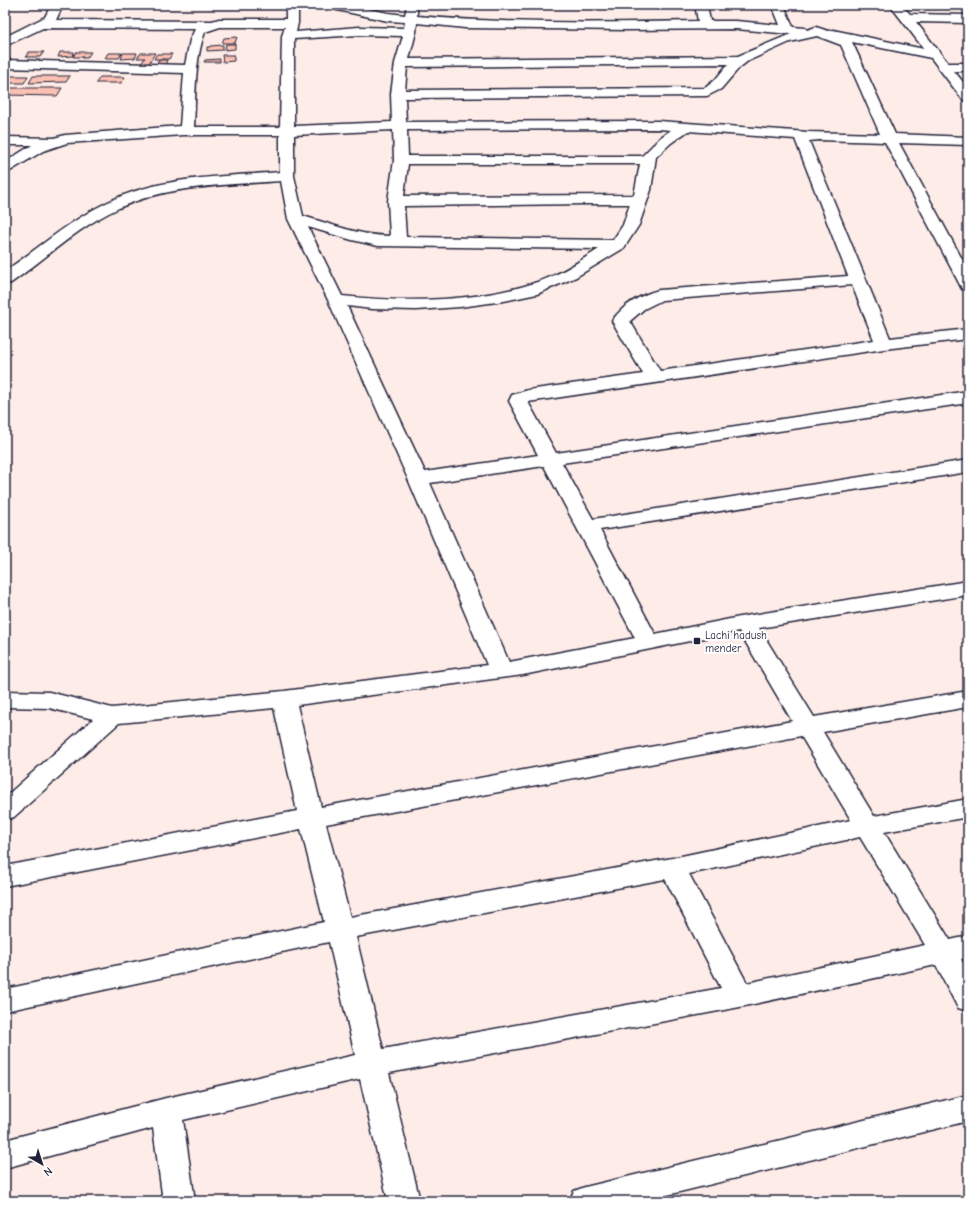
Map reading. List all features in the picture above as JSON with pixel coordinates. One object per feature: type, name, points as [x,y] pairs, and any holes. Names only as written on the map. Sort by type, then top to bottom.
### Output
[{"type":"street","points":[[5,42],[52,18],[57,5]]},
{"type":"street","points":[[292,5],[287,131],[287,176],[296,219],[336,300],[418,479],[501,670]]},
{"type":"street","points":[[333,5],[372,14],[411,26]]},
{"type":"street","points":[[398,242],[396,201],[401,160],[398,94],[401,63],[411,26],[412,5]]},
{"type":"street","points":[[701,5],[705,25]]},
{"type":"street","points":[[778,5],[788,30]]},
{"type":"street","points":[[896,5],[968,97]]},
{"type":"street","points":[[905,18],[968,19]]},
{"type":"street","points":[[183,131],[187,128],[192,69],[197,36],[200,30],[219,23],[290,30],[359,31],[411,26],[466,24],[627,26],[736,25],[817,31],[935,55]]},
{"type":"street","points":[[42,24],[211,25]]},
{"type":"street","points":[[398,94],[702,92],[713,90],[728,70],[739,60],[785,39],[800,34],[817,31],[845,41],[889,46]]},
{"type":"street","points":[[845,41],[847,42],[849,51],[890,139],[968,285]]},
{"type":"street","points":[[401,63],[739,60]]},
{"type":"street","points":[[5,64],[192,69]]},
{"type":"street","points":[[945,67],[968,67]]},
{"type":"street","points":[[5,168],[38,148],[57,141],[76,137],[183,131],[287,131],[400,126],[658,125],[808,136],[968,141]]},
{"type":"street","points":[[336,300],[416,305],[460,302],[504,296],[551,283],[570,274],[618,245],[631,225],[640,200],[649,156],[660,145],[686,126]]},
{"type":"street","points":[[808,136],[801,140],[884,344]]},
{"type":"street","points":[[5,142],[57,141]]},
{"type":"street","points":[[401,160],[648,160]]},
{"type":"street","points":[[5,279],[86,219],[128,199],[156,190],[287,176]]},
{"type":"street","points":[[396,201],[587,199],[640,200]]},
{"type":"street","points":[[296,219],[358,237],[378,241],[618,245]]},
{"type":"street","points":[[655,378],[621,321],[627,312],[637,304],[659,295],[857,280]]},
{"type":"street","points":[[649,643],[518,401],[519,399],[528,396],[884,344],[968,334]]},
{"type":"street","points":[[418,479],[968,397]]},
{"type":"street","points":[[587,526],[968,466]]},
{"type":"street","points":[[5,700],[49,700],[112,716],[284,699],[523,668],[745,623],[968,588]]},
{"type":"street","points":[[745,623],[866,826],[955,950],[968,1000]]},
{"type":"street","points":[[284,699],[404,1201]]},
{"type":"street","points":[[5,876],[311,817],[806,726],[968,699]]},
{"type":"street","points":[[5,811],[112,716]]},
{"type":"street","points":[[5,1000],[340,929],[672,868],[866,826],[968,808]]},
{"type":"street","points":[[672,868],[740,996]]},
{"type":"street","points":[[5,1154],[166,1111],[371,1064],[740,996],[955,950]]},
{"type":"street","points":[[585,1201],[968,1108]]},
{"type":"street","points":[[166,1111],[179,1201]]},
{"type":"building","points":[[237,37],[235,43],[222,43],[224,38]]},
{"type":"building","points":[[226,44],[235,44],[235,49],[225,50]]},
{"type":"building","points":[[223,45],[223,50],[207,51],[207,47]]},
{"type":"building","points":[[29,52],[44,52],[40,57],[26,57]]},
{"type":"building","points":[[60,52],[74,52],[73,56],[58,57]]},
{"type":"building","points":[[76,52],[91,52],[87,58],[82,58],[83,57],[73,57]]},
{"type":"building","points":[[108,53],[122,53],[119,58],[105,58]]},
{"type":"building","points":[[123,53],[137,53],[135,58],[121,59]]},
{"type":"building","points":[[141,53],[155,53],[148,65],[141,64],[145,58],[137,58]]},
{"type":"building","points":[[157,54],[172,54],[169,59],[154,59]]},
{"type":"building","points":[[222,55],[234,55],[234,61],[223,62]]},
{"type":"building","points":[[220,59],[220,62],[204,62],[205,60]]},
{"type":"building","points":[[158,60],[167,60],[165,65],[157,65]]},
{"type":"building","points":[[11,76],[28,76],[24,83],[6,83]]},
{"type":"building","points":[[33,76],[70,76],[66,82],[29,83]]},
{"type":"building","points":[[100,77],[125,77],[121,83],[96,83]]},
{"type":"building","points":[[5,88],[62,88],[57,96],[5,95]]},
{"type":"place","name":"Lachi hadush mender","points":[[697,641]]}]
